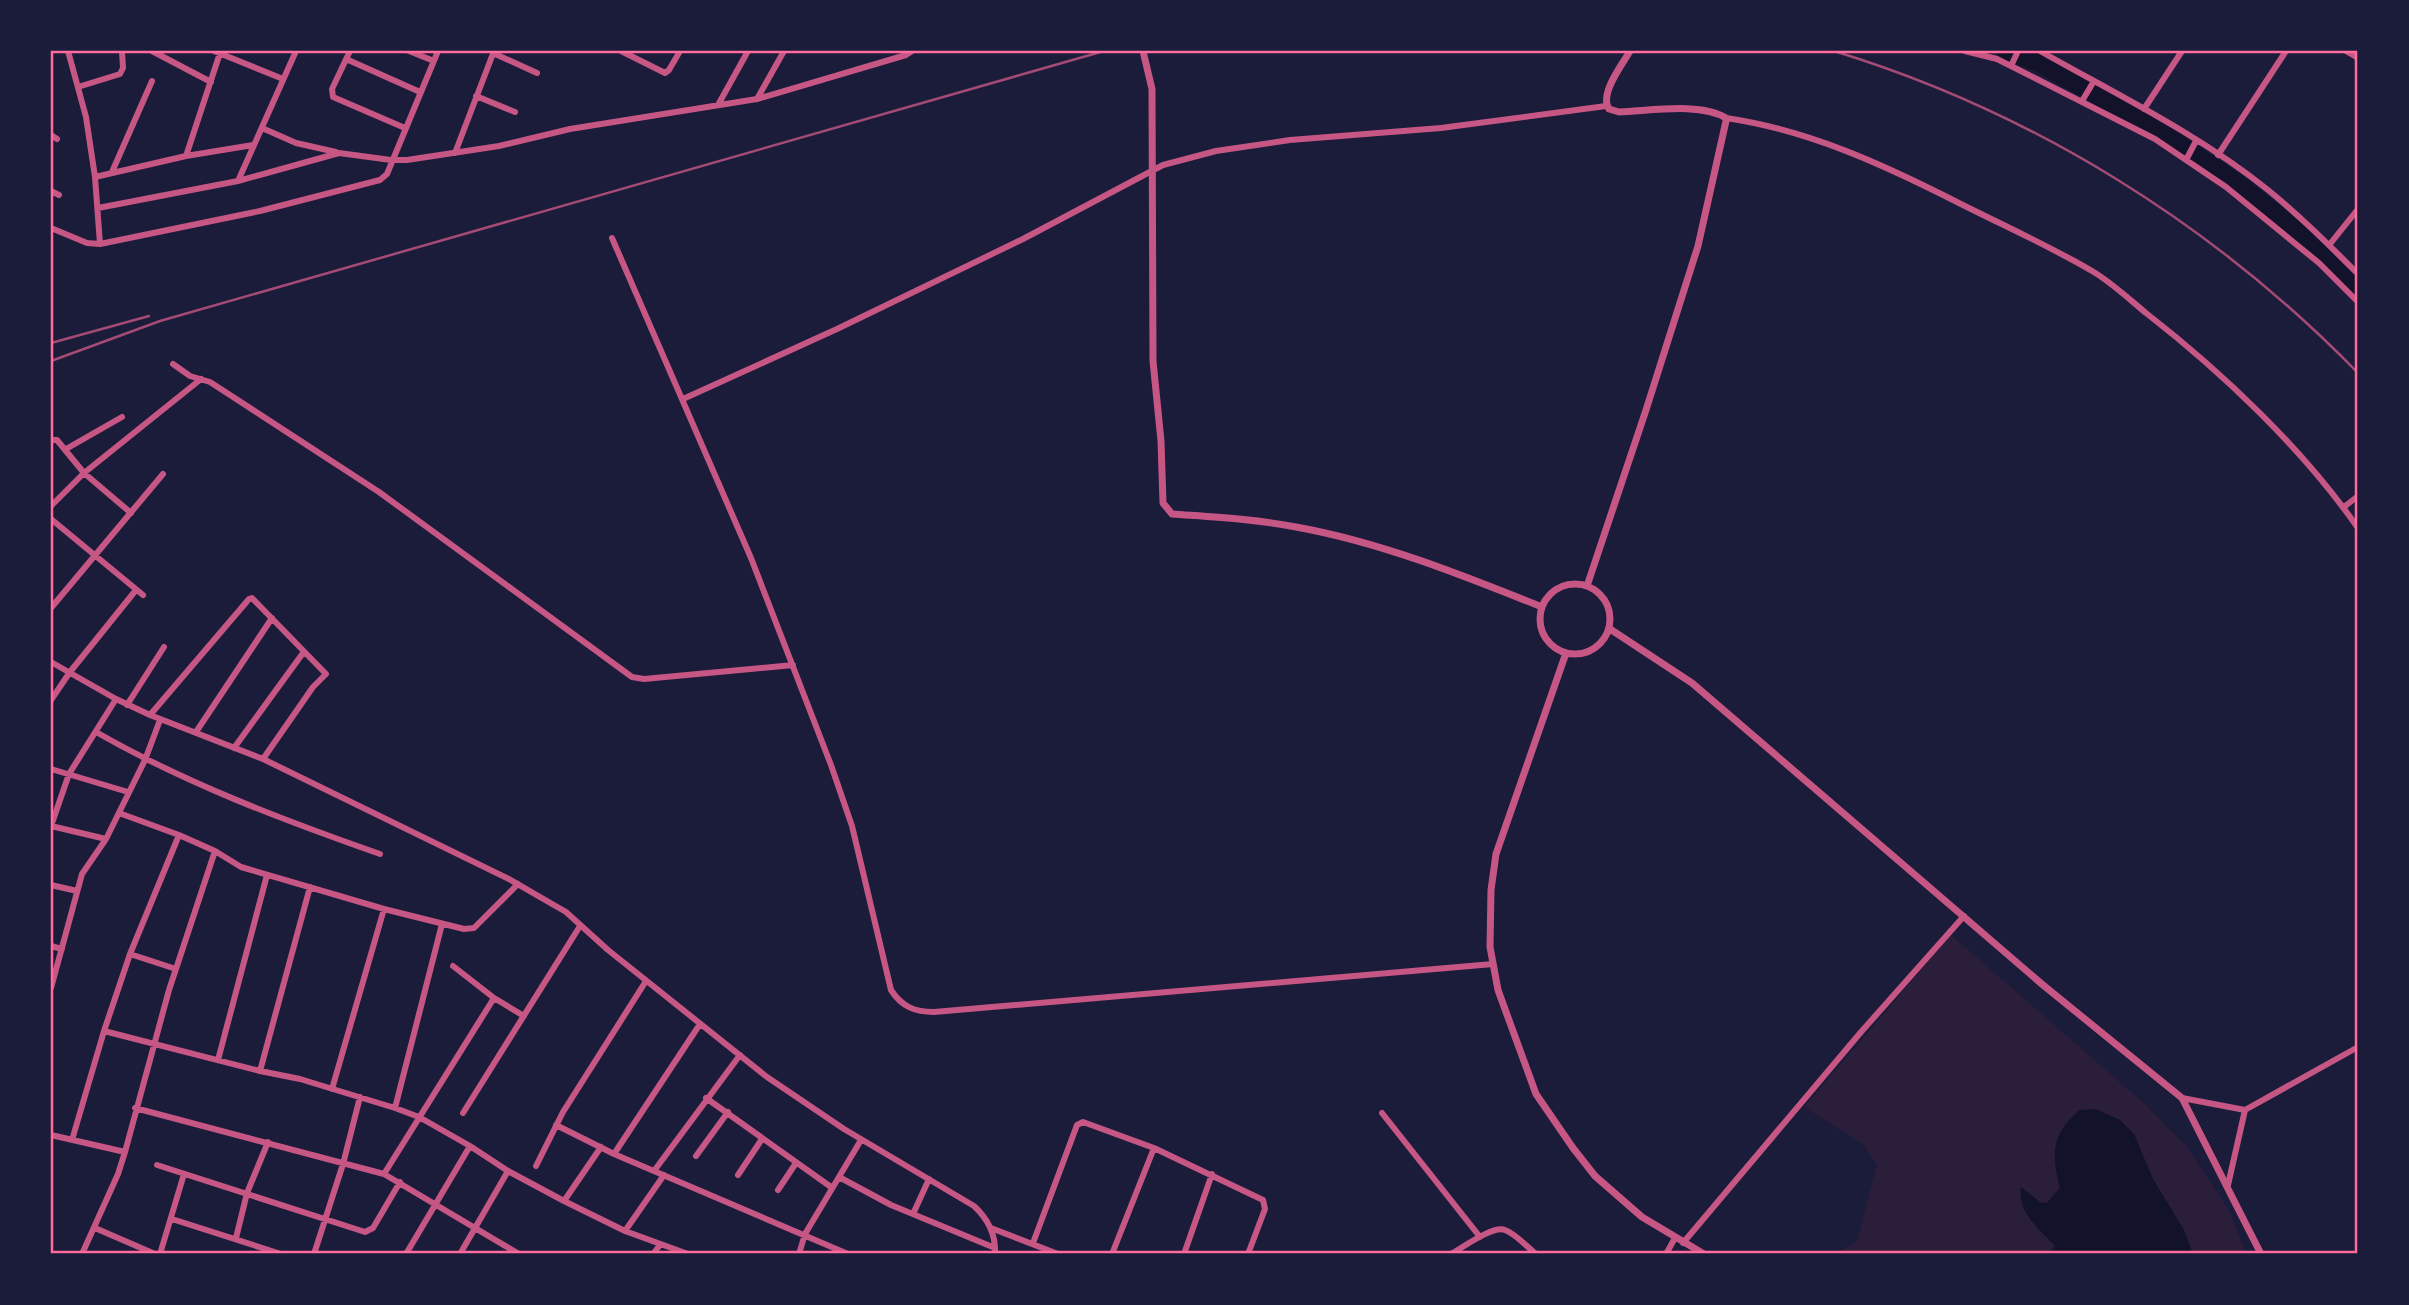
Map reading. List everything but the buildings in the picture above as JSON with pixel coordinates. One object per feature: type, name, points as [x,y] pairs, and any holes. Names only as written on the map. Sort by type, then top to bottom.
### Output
[{"type":"street","points":[[68,51],[86,117],[95,177],[100,244]]},
{"type":"street","points":[[78,87],[120,74],[123,68],[121,51]]},
{"type":"street","points":[[152,51],[211,82]]},
{"type":"street","points":[[238,181],[296,51]]},
{"type":"street","points":[[350,51],[332,89],[333,97],[405,128]]},
{"type":"street","points":[[409,51],[434,61]]},
{"type":"street","points":[[51,228],[87,243],[100,244],[260,211],[380,180],[387,174],[438,51]]},
{"type":"street","points":[[621,51],[665,73],[680,51]]},
{"type":"street","points":[[718,105],[748,51]]},
{"type":"street","points":[[757,99],[784,51]]},
{"type":"street","points":[[261,128],[296,142],[340,153],[391,160],[455,153],[499,146],[570,129],[757,99],[912,51]]},
{"type":"street","points":[[1143,51],[1152,89],[1153,361],[1161,441],[1163,503],[1172,514],[1293,526],[1344,537],[1471,579],[1542,607]]},
{"type":"street","points":[[1606,106],[1608,92],[1630,51]]},
{"type":"street","points":[[1965,51],[1997,59],[2155,139],[2226,187],[2309,254],[2358,302]]},
{"type":"street","points":[[2011,66],[2018,51]]},
{"type":"street","points":[[2040,51],[2144,109],[2218,155],[2267,189],[2357,268]]},
{"type":"street","points":[[2144,109],[2182,51]]},
{"type":"street","points":[[2218,155],[2286,51]]},
{"type":"street","points":[[2349,51],[2358,58]]},
{"type":"street","points":[[186,156],[211,82],[217,52],[283,79]]},
{"type":"street","points":[[455,153],[493,52],[537,73]]},
{"type":"street","points":[[346,59],[420,92]]},
{"type":"street","points":[[112,172],[152,81]]},
{"type":"street","points":[[2082,101],[2094,81]]},
{"type":"street","points":[[477,96],[515,111]]},
{"type":"street","points":[[683,399],[837,329],[1023,239],[1163,165],[1216,151],[1290,140],[1441,128],[1606,106],[1619,112],[1698,109],[1841,148],[1905,176],[2094,272],[2178,338],[2274,428],[2344,507],[2358,528]]},
{"type":"street","points":[[1587,586],[1698,246],[1726,118]]},
{"type":"street","points":[[2186,160],[2196,141]]},
{"type":"street","points":[[95,177],[186,156],[253,145]]},
{"type":"street","points":[[98,208],[238,181],[340,153]]},
{"type":"street","points":[[51,191],[59,195]]},
{"type":"street","points":[[2330,244],[2358,209]]},
{"type":"street","points":[[612,238],[751,558],[793,665],[852,826],[891,990],[903,1004],[915,1010],[934,1012],[1493,964]]},
{"type":"street","points":[[173,364],[190,376],[210,382],[379,492],[632,677],[644,679],[793,665]]},
{"type":"street","points":[[51,506],[84,473],[201,379]]},
{"type":"street","points":[[66,449],[122,417]]},
{"type":"street","points":[[51,440],[57,440],[84,473],[131,513]]},
{"type":"street","points":[[51,608],[163,474]]},
{"type":"street","points":[[2344,507],[2358,496]]},
{"type":"street","points":[[51,519],[143,595]]},
{"type":"street","points":[[1570,584],[1587,586],[1597,591],[1607,602],[1611,613],[1610,629],[1603,642],[1593,650],[1579,654],[1566,653],[1554,648],[1544,636],[1540,624],[1542,607],[1548,596],[1558,588],[1570,584]]},
{"type":"street","points":[[51,700],[69,672],[136,590]]},
{"type":"street","points":[[150,715],[248,599],[252,598],[326,675],[313,687],[263,759]]},
{"type":"street","points":[[197,732],[272,618]]},
{"type":"street","points":[[1610,629],[1692,683],[2043,985],[2182,1098],[2261,1254]]},
{"type":"street","points":[[127,705],[164,647]]},
{"type":"street","points":[[234,748],[303,653]]},
{"type":"street","points":[[1566,653],[1496,854],[1490,947],[1498,990],[1536,1094],[1573,1148],[1595,1176],[1642,1217],[1703,1254]]},
{"type":"street","points":[[51,662],[127,705],[263,759],[518,884],[566,912],[646,981],[819,1114],[974,1206],[983,1214],[991,1228],[995,1251]]},
{"type":"street","points":[[106,839],[51,826],[69,774],[116,699]]},
{"type":"street","points":[[51,988],[86,866],[106,839],[145,760],[160,720]]},
{"type":"street","points":[[96,732],[145,760],[277,816],[380,854]]},
{"type":"street","points":[[51,769],[128,792]]},
{"type":"street","points":[[119,813],[179,835],[215,851],[232,863],[267,876],[464,929],[474,928],[518,884]]},
{"type":"street","points":[[72,1140],[130,954],[179,835]]},
{"type":"street","points":[[82,1254],[125,1152],[135,1108],[176,969],[215,851]]},
{"type":"street","points":[[218,1060],[267,876]]},
{"type":"street","points":[[51,885],[77,891]]},
{"type":"street","points":[[260,1071],[310,887]]},
{"type":"street","points":[[332,1089],[384,909]]},
{"type":"street","points":[[1683,1243],[1861,1032],[1964,916]]},
{"type":"street","points":[[395,1108],[442,924]]},
{"type":"street","points":[[463,1112],[580,926]]},
{"type":"street","points":[[51,946],[62,949]]},
{"type":"street","points":[[130,954],[176,969]]},
{"type":"street","points":[[453,966],[494,998],[524,1016]]},
{"type":"street","points":[[536,1166],[556,1125],[646,981]]},
{"type":"street","points":[[384,1174],[494,998]]},
{"type":"street","points":[[614,1154],[700,1024]]},
{"type":"street","points":[[104,1031],[300,1079],[419,1117],[508,1171],[564,1201],[625,1231],[688,1254]]},
{"type":"street","points":[[2182,1098],[2245,1110],[2358,1047]]},
{"type":"street","points":[[654,1171],[740,1055]]},
{"type":"street","points":[[314,1254],[343,1164],[360,1097]]},
{"type":"street","points":[[706,1098],[831,1187]]},
{"type":"street","points":[[135,1108],[384,1174],[519,1254]]},
{"type":"street","points":[[2228,1185],[2245,1110]]},
{"type":"street","points":[[696,1156],[727,1112]]},
{"type":"street","points":[[1382,1113],[1480,1237]]},
{"type":"street","points":[[1035,1254],[1035,1245],[1080,1122],[1085,1122],[1154,1148],[1263,1200],[1265,1209],[1248,1254]]},
{"type":"street","points":[[556,1125],[614,1154],[848,1254]]},
{"type":"street","points":[[51,1135],[125,1152]]},
{"type":"street","points":[[738,1175],[762,1139]]},
{"type":"street","points":[[799,1254],[805,1234],[861,1140]]},
{"type":"street","points":[[236,1238],[247,1193],[268,1142]]},
{"type":"street","points":[[406,1254],[470,1146]]},
{"type":"street","points":[[564,1201],[601,1147]]},
{"type":"street","points":[[1112,1254],[1154,1148]]},
{"type":"street","points":[[778,1190],[796,1163]]},
{"type":"street","points":[[157,1165],[369,1232],[400,1182]]},
{"type":"street","points":[[460,1254],[508,1171]]},
{"type":"street","points":[[94,1228],[158,1254],[172,1219],[184,1174]]},
{"type":"street","points":[[1184,1254],[1212,1174]]},
{"type":"street","points":[[625,1231],[664,1175]]},
{"type":"street","points":[[839,1177],[995,1251]]},
{"type":"street","points":[[913,1214],[929,1179]]},
{"type":"street","points":[[172,1219],[281,1254]]},
{"type":"street","points":[[991,1228],[1058,1254]]},
{"type":"street","points":[[1451,1254],[1492,1231],[1504,1229],[1536,1254]]},
{"type":"street","points":[[1667,1254],[1675,1238]]},
{"type":"street","points":[[653,1254],[660,1245]]},
{"type":"shaded area","points":[[1951,935],[2145,1104],[2187,1147],[2230,1212],[2246,1254],[1834,1254],[1857,1241],[1877,1165],[1864,1145],[1804,1107]]},
{"type":"shaded area","points":[[2096,1109],[2120,1120],[2134,1134],[2153,1179],[2184,1230],[2193,1254],[2049,1254],[2055,1246],[2026,1212],[2022,1204],[2021,1187],[2040,1202],[2047,1203],[2060,1188],[2055,1155],[2063,1128],[2079,1110]]},
{"type":"waterway","points":[[2006,51],[2039,63],[2155,127],[2240,185],[2295,229],[2358,290]]},
{"type":"railway","points":[[51,361],[160,321],[1104,51]]},
{"type":"railway","points":[[1834,51],[1908,76],[1979,106],[2049,140],[2116,179],[2243,268],[2302,319],[2358,373]]},
{"type":"railway","points":[[51,343],[149,316]]}]
